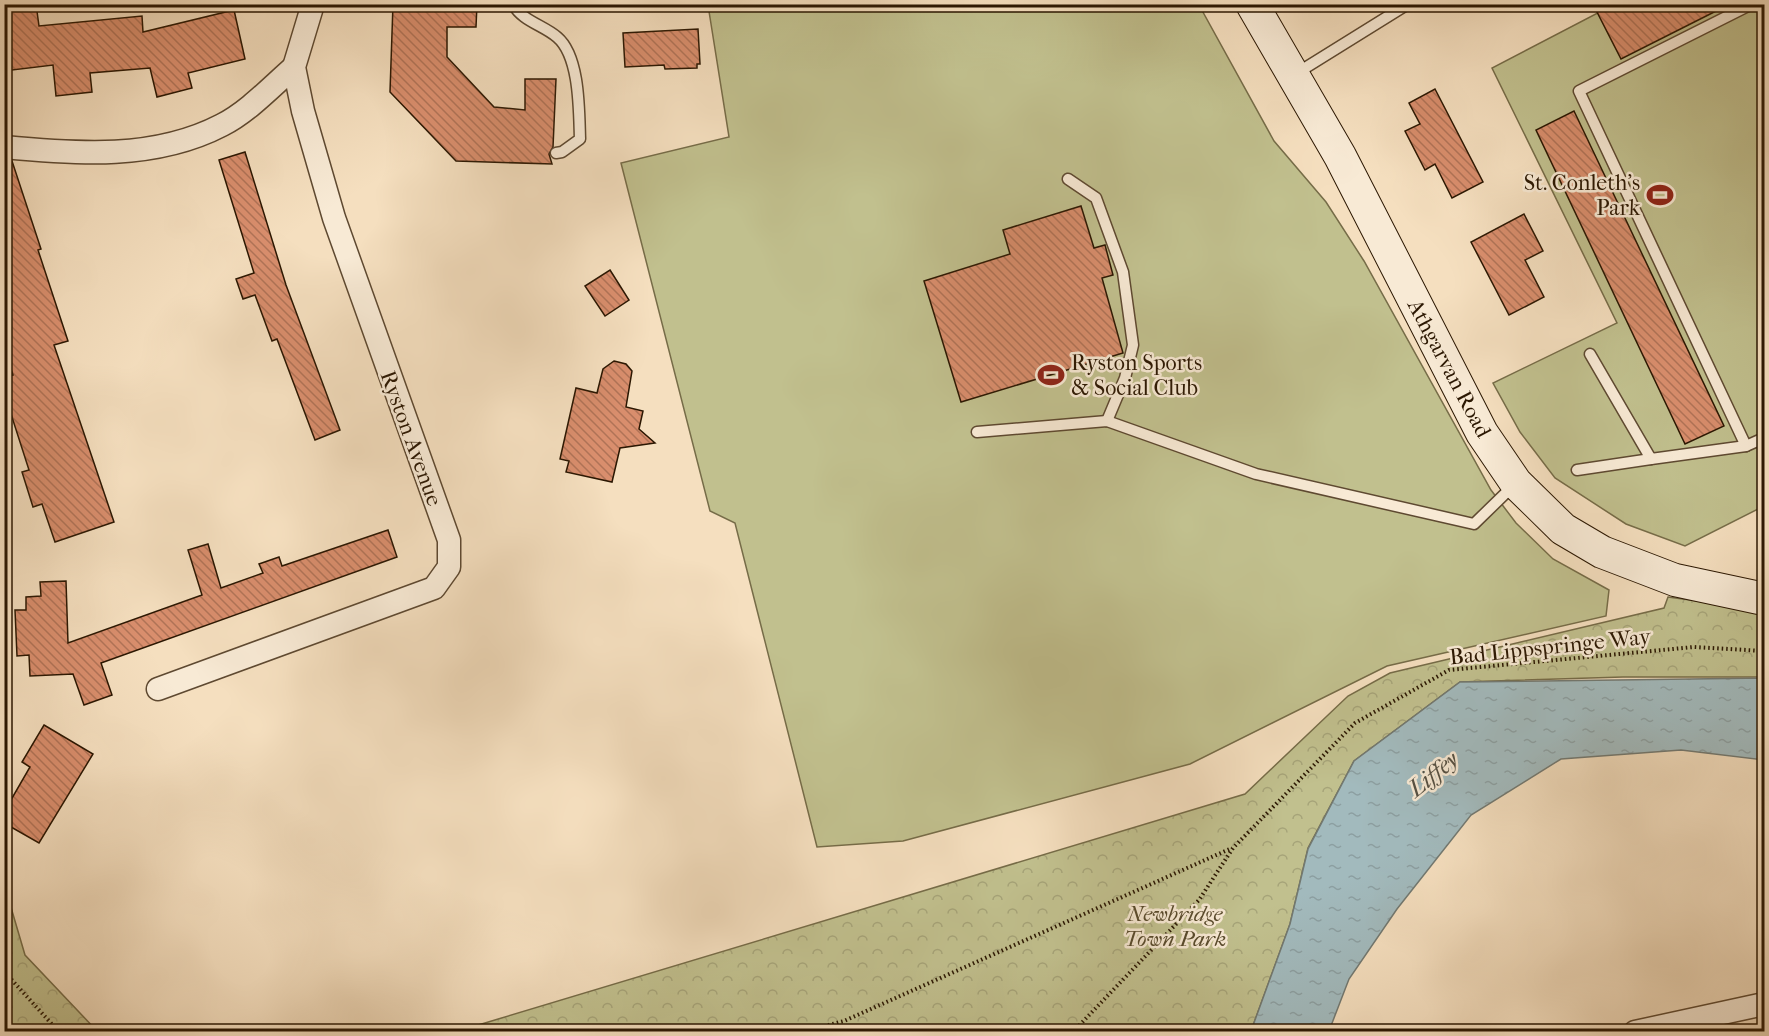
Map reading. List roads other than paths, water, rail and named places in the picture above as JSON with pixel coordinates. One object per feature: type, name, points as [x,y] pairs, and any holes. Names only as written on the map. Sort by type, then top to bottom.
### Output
[{"type":"main road","name":"Athgarvan Road","points":[[1252,4],[1340,156],[1482,433],[1516,483],[1563,529],[1602,552],[1675,580],[1764,599]]},
{"type":"street","points":[[4,147],[70,153],[131,151],[181,142],[224,125],[294,67],[313,4]]},
{"type":"street","name":"Ryston Avenue","points":[[158,689],[434,588],[449,567],[448,540],[334,218],[294,67]]},
{"type":"street","points":[[1635,1032],[1764,1004]]},
{"type":"lane","points":[[513,4],[518,13],[559,38],[570,58],[579,97],[580,139],[562,152],[556,153]]},
{"type":"lane","points":[[1294,75],[1408,4]]},
{"type":"lane","points":[[1746,446],[1580,91],[1752,4]]},
{"type":"lane","points":[[1068,180],[1096,198],[1123,272],[1133,345],[1125,378],[1107,421]]},
{"type":"lane","points":[[1590,354],[1651,459]]},
{"type":"lane","points":[[977,432],[1107,421],[1256,474],[1474,524],[1516,483]]},
{"type":"lane","points":[[1577,470],[1746,446],[1764,438]]},
{"type":"water","name":"Liffey","points":[[1764,678],[1764,760],[1681,750],[1561,759],[1471,815],[1397,909],[1349,979],[1329,1031],[1251,1031],[1290,924],[1308,849],[1354,761],[1460,682]]},
{"type":"place","name":"St. Conleth's Park","points":[[1660,195]]},
{"type":"place","name":"Ryston Sports & Social Club","points":[[1051,375]]},
{"type":"park label","name":"Newbridge Town Park","points":[[1175,926]]}]
